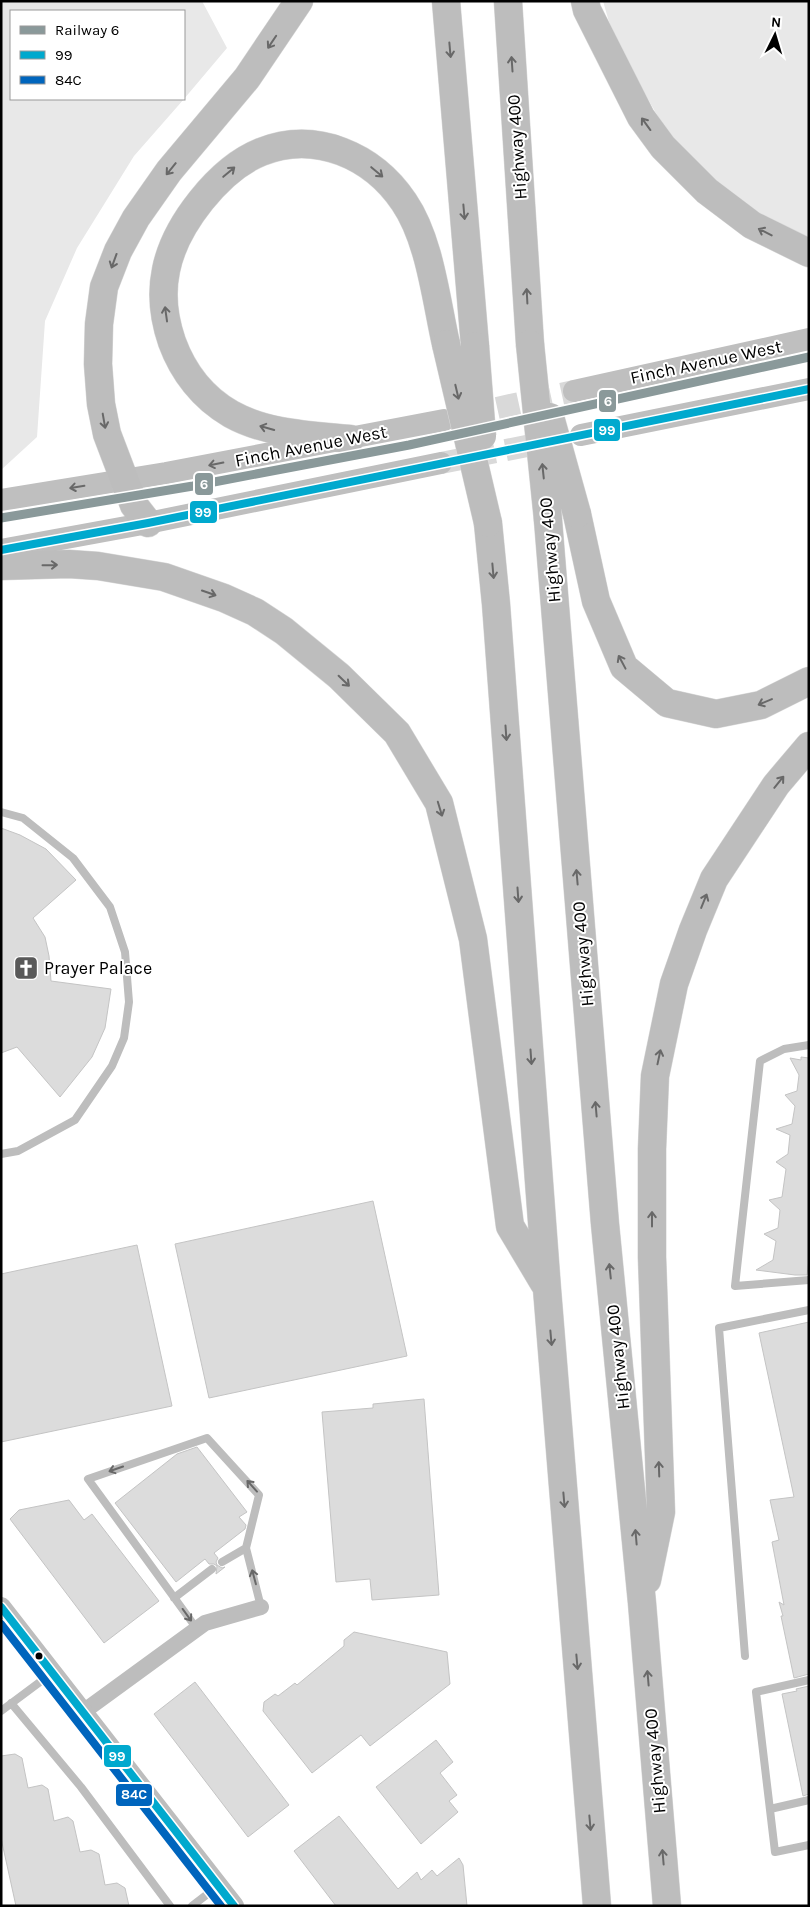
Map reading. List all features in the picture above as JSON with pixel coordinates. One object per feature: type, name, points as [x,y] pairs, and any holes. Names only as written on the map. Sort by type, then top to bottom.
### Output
[{"type":"highway","points":[[148,523],[134,505],[125,479],[114,457],[101,404],[98,364],[99,324],[104,286],[118,251],[136,218],[170,171],[247,78],[299,1]]},
{"type":"highway","points":[[446,1],[488,523],[498,624],[547,1289],[597,1906]]},
{"type":"highway","name":"Highway 400","points":[[508,1],[530,344],[548,520],[604,1214],[642,1603],[667,1906]]},
{"type":"highway","points":[[585,1],[587,10],[641,117],[663,147],[707,192],[752,225],[809,253]]},
{"type":"highway","points":[[350,439],[282,432],[250,423],[231,414],[210,399],[191,380],[178,358],[168,330],[163,296],[166,270],[173,248],[191,216],[220,179],[240,163],[262,152],[287,146],[314,145],[334,148],[348,153],[376,170],[391,185],[405,204],[418,228],[427,259],[488,523]]},
{"type":"highway","points":[[530,344],[577,514],[596,601],[624,667],[667,703],[716,714],[761,705],[809,681]]},
{"type":"highway","points":[[1,566],[69,564],[98,566],[164,577],[224,598],[255,612],[284,631],[339,676],[397,733],[439,803],[473,939],[510,1226],[547,1289]]},
{"type":"highway","points":[[642,1603],[661,1512],[652,1257],[652,1149],[655,1076],[674,984],[714,879],[776,785],[809,746]]},
{"type":"main road","name":"Finch Avenue West","points":[[574,391],[809,339]]},
{"type":"main road","points":[[581,435],[809,389]]},
{"type":"main road","name":"Finch Avenue West","points":[[1,500],[350,439],[444,420]]},
{"type":"main road","points":[[1,550],[148,523],[441,463]]},
{"type":"street","points":[[83,1712],[206,1623],[262,1607]]},
{"type":"street","points":[[5,1619],[52,1673],[234,1906]]},
{"type":"lane","points":[[1,812],[24,818],[73,858],[110,908],[125,952],[129,1002],[124,1038],[112,1066],[75,1120],[18,1151],[1,1154]]},
{"type":"lane","points":[[809,1045],[784,1049],[760,1061],[735,1286],[809,1280]]},
{"type":"lane","points":[[745,1656],[719,1328],[809,1310]]},
{"type":"lane","points":[[197,1630],[88,1479],[207,1438],[259,1495],[246,1548],[262,1607]]},
{"type":"lane","points":[[222,1562],[246,1548]]},
{"type":"lane","points":[[174,1598],[212,1569]]},
{"type":"lane","points":[[1,1711],[52,1673]]},
{"type":"lane","points":[[809,1680],[756,1692],[774,1852],[809,1845]]},
{"type":"lane","points":[[11,1703],[82,1787],[170,1906]]},
{"type":"lane","points":[[770,1809],[809,1800]]},
{"type":"lane","points":[[192,1906],[218,1886]]},
{"type":"shaded area","points":[[1,1],[202,1],[227,48],[185,98],[185,10],[10,10],[10,100],[183,100],[134,156],[77,248],[45,321],[37,437],[1,470]]},
{"type":"shaded area","points":[[603,1],[809,1],[809,241],[795,237],[716,186],[671,139],[627,63],[609,22]]},
{"type":"building","name":"Prayer Palace","points":[[1,828],[20,835],[46,849],[76,880],[33,918],[45,937],[51,981],[111,989],[105,1028],[92,1057],[60,1097],[17,1047],[1,1053]]},
{"type":"building","points":[[801,1057],[809,1058],[809,1259],[807,1275],[795,1275],[756,1270],[773,1260],[776,1241],[764,1234],[778,1228],[780,1210],[769,1200],[782,1197],[786,1169],[776,1162],[788,1154],[790,1135],[776,1129],[792,1124],[795,1106],[785,1095],[797,1091],[799,1075],[790,1058],[801,1060]]},
{"type":"building","points":[[373,1201],[407,1356],[209,1398],[175,1244]]},
{"type":"building","points":[[137,1245],[172,1406],[1,1442],[1,1274]]},
{"type":"building","points":[[809,1322],[809,1674],[794,1678],[779,1602],[784,1605],[772,1542],[779,1540],[770,1500],[794,1497],[759,1333]]},
{"type":"building","points":[[424,1399],[439,1595],[372,1600],[370,1579],[336,1582],[322,1412],[373,1408],[373,1404]]},
{"type":"building","points":[[197,1447],[247,1512],[239,1517],[246,1525],[245,1529],[214,1553],[218,1558],[217,1565],[222,1568],[225,1567],[216,1574],[217,1566],[209,1564],[205,1559],[176,1582],[115,1503],[177,1454]]},
{"type":"building","points":[[69,1500],[84,1520],[92,1514],[159,1601],[104,1643],[10,1519],[19,1510]]},
{"type":"building","points":[[354,1632],[447,1652],[450,1684],[370,1746],[361,1735],[312,1773],[263,1711],[264,1702],[275,1694],[278,1696],[295,1683],[297,1685],[344,1646],[344,1640]]},
{"type":"building","points":[[195,1682],[289,1805],[248,1837],[154,1714]]},
{"type":"building","points":[[809,1686],[809,1794],[803,1796],[782,1694]]},
{"type":"building","points":[[436,1740],[453,1762],[440,1773],[457,1795],[449,1801],[458,1812],[421,1844],[376,1787]]},
{"type":"building","points":[[15,1754],[22,1758],[28,1788],[42,1785],[48,1789],[54,1821],[68,1817],[73,1821],[80,1852],[91,1850],[99,1854],[105,1885],[117,1883],[125,1888],[129,1906],[16,1906],[1,1838],[1,1756]]},
{"type":"building","points":[[339,1816],[398,1889],[417,1872],[421,1880],[432,1870],[437,1876],[459,1858],[463,1865],[467,1906],[336,1906],[294,1851]]},
{"type":"tunnel","points":[[465,415],[574,391]]},
{"type":"tunnel","points":[[441,463],[557,440]]},
{"type":"rail line","name":"6","points":[[1,518],[193,486],[409,445],[809,357]]},
{"type":"transit line","name":"99","points":[[1,550],[148,523],[809,389]]},
{"type":"transit line","name":"99","points":[[1,1607],[234,1906]]},
{"type":"transit line","name":"84C","points":[[1,1624],[221,1906]]},
{"type":"place","name":"Prayer Palace","points":[[26,968]]}]
